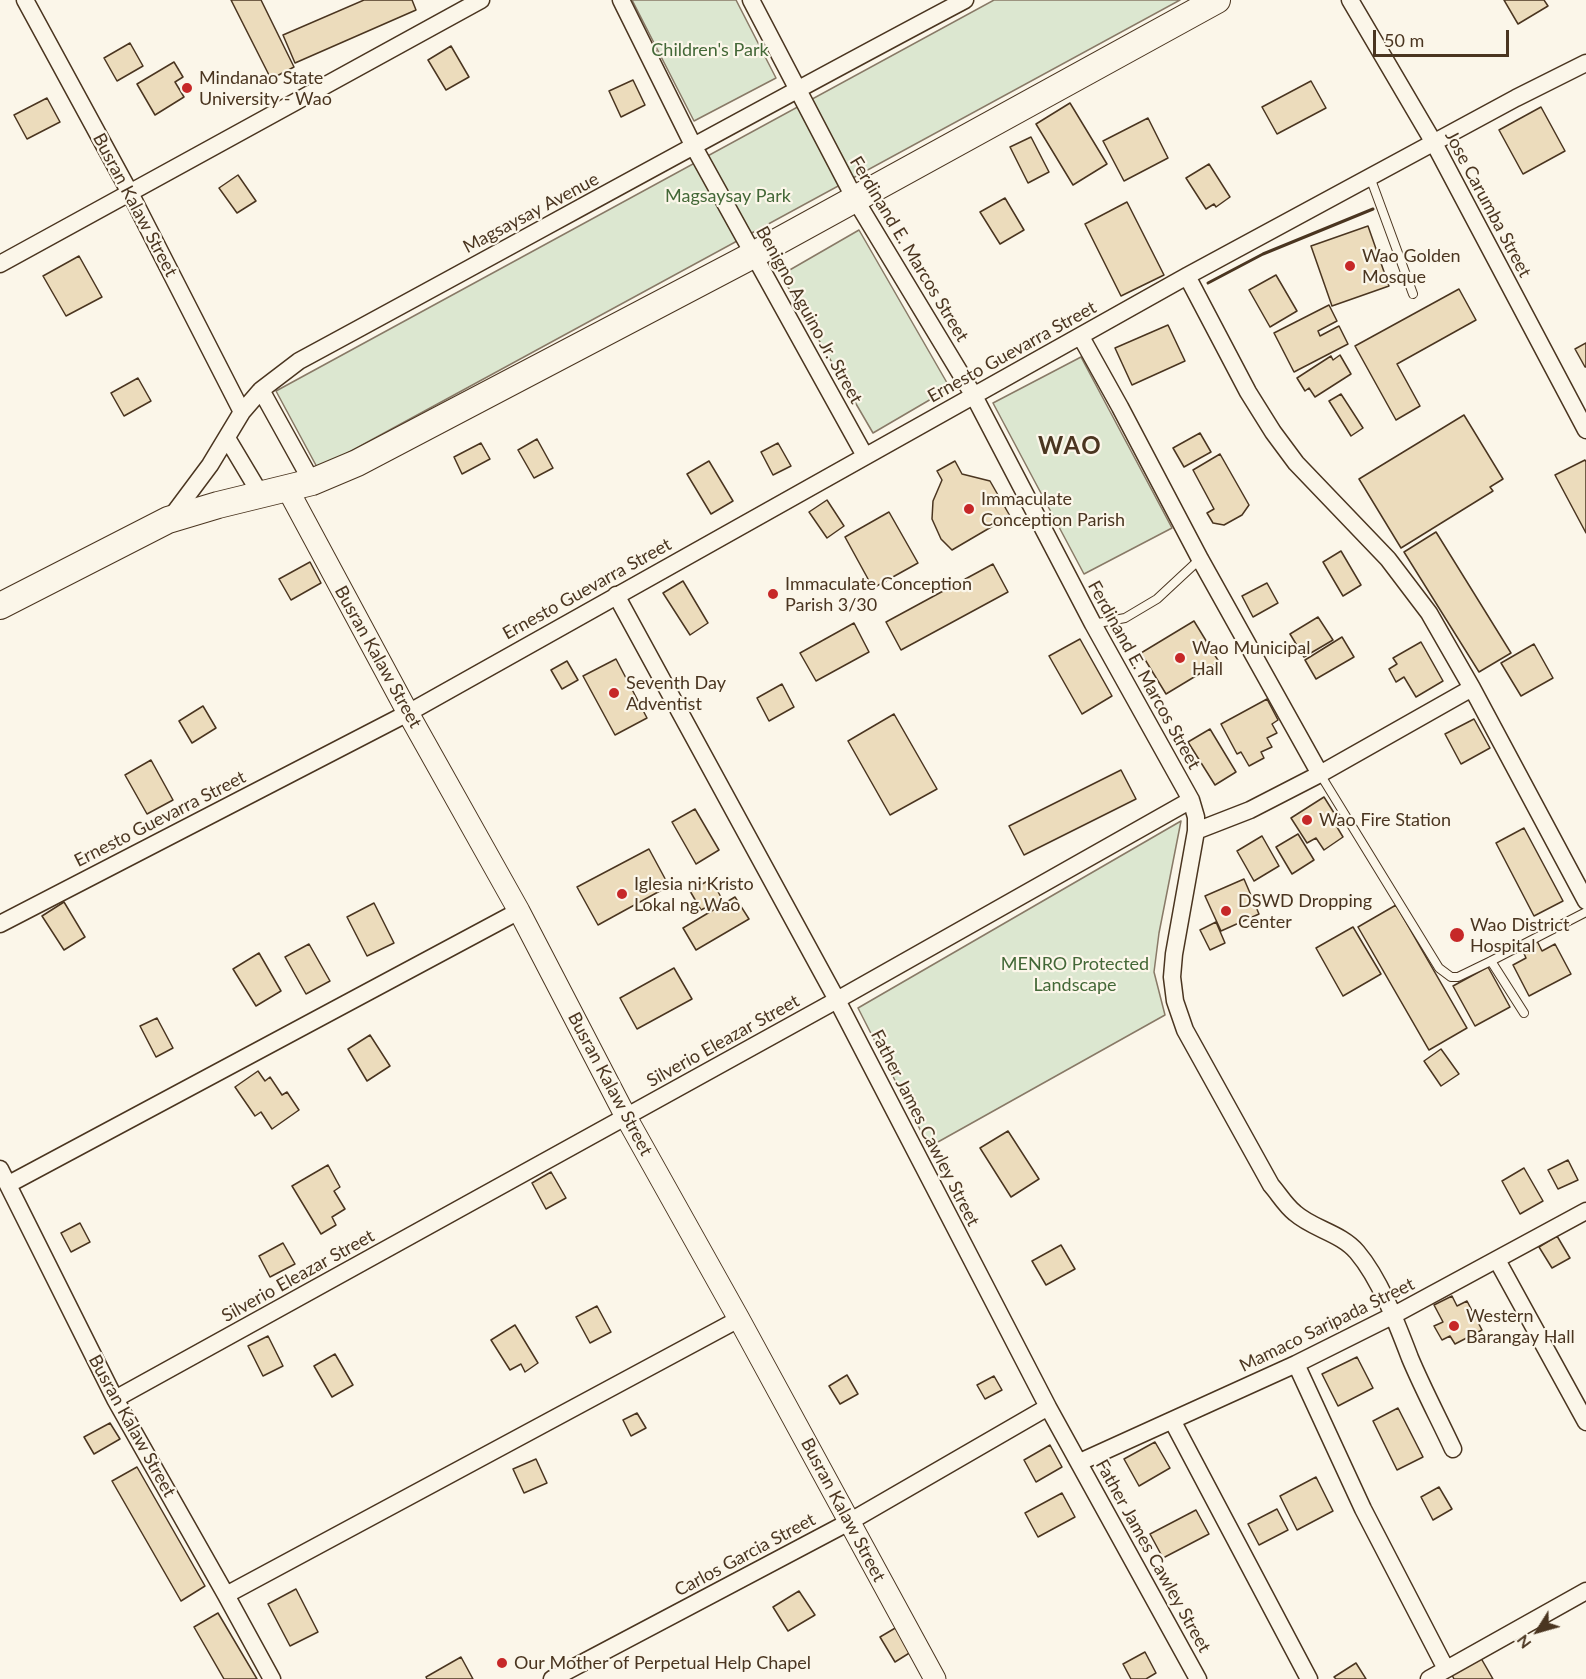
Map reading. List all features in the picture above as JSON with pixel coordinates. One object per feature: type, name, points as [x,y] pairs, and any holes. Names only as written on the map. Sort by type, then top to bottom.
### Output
[{"type":"main road","points":[[0,606],[168,520],[312,482],[342,471],[753,255],[1217,0]]},
{"type":"street","name":"Busran Kalaw Street","points":[[25,0],[130,193],[242,412]]},
{"type":"street","points":[[0,264],[481,0]]},
{"type":"street","name":"Benigno Aguino Jr. Street","points":[[621,0],[694,147],[865,456]]},
{"type":"street","name":"Ferdinand E. Marcos Street","points":[[751,0],[855,199],[974,396],[1093,624],[1191,801],[1196,817],[1196,831],[1177,934],[1172,977],[1175,1001],[1185,1030],[1271,1185],[1284,1202],[1295,1214],[1344,1240],[1365,1262],[1394,1315],[1411,1360],[1453,1449]]},
{"type":"street","name":"Magsaysay Avenue","points":[[168,520],[227,438],[242,412],[261,390],[299,361],[694,147],[796,89],[965,0]]},
{"type":"street","name":"Jose Carumba Street","points":[[1350,0],[1434,142],[1586,429]]},
{"type":"street","name":"Ernesto Guevarra Street","points":[[0,924],[408,713],[1187,276],[1516,98],[1586,63]]},
{"type":"street","points":[[1187,276],[1248,392],[1273,432],[1296,463],[1388,559],[1429,613],[1472,688],[1586,901]]},
{"type":"street","points":[[1081,337],[1200,559],[1320,774]]},
{"type":"street","points":[[261,390],[312,482]]},
{"type":"street","points":[[227,438],[261,495]]},
{"type":"street","name":"Busran Kalaw Street","points":[[286,488],[519,911],[626,1117],[740,1319],[935,1679]]},
{"type":"street","name":"Father James Cawley Street","points":[[616,595],[837,1000],[1048,1407],[1198,1679]]},
{"type":"street","points":[[1196,831],[1250,810],[1320,774],[1472,688]]},
{"type":"street","name":"Silverio Eleazar Street","points":[[115,1399],[837,1000],[1191,801]]},
{"type":"street","points":[[9,1184],[519,911]]},
{"type":"street","name":"Busran Kalaw Street","points":[[0,1168],[115,1399],[272,1679]]},
{"type":"street","name":"Mamaco Saripada Street","points":[[1080,1462],[1173,1422],[1296,1364],[1394,1315],[1586,1211]]},
{"type":"street","points":[[1497,1260],[1586,1422]]},
{"type":"street","points":[[226,1595],[740,1319]]},
{"type":"street","points":[[1296,1364],[1363,1509],[1446,1670]]},
{"type":"street","name":"Carlos Garcia Street","points":[[552,1679],[849,1522],[1048,1407]]},
{"type":"street","points":[[1173,1422],[1309,1679]]},
{"type":"street","points":[[1429,1679],[1586,1591]]},
{"type":"lane","points":[[1370,177],[1413,294]]},
{"type":"lane","points":[[1093,624],[1125,618],[1157,599],[1200,559]]},
{"type":"lane","points":[[1320,774],[1439,968],[1451,977],[1458,977],[1586,912]]},
{"type":"lane","points":[[1491,961],[1524,1012]]},
{"type":"green space","name":"Children's Park","points":[[632,0],[736,0],[776,78],[694,121]]},
{"type":"green space","name":"Magsaysay Park","points":[[994,0],[1180,0],[318,469],[276,391]]},
{"type":"green space","points":[[859,230],[950,388],[873,433],[781,275]]},
{"type":"green space","points":[[1081,357],[1172,528],[1084,574],[993,403]]},
{"type":"green space","name":"MENRO Protected Landscape","points":[[1181,821],[1159,933],[1154,972],[1165,1015],[929,1147],[858,1008]]},
{"type":"building","points":[[231,0],[261,0],[294,67],[271,79]]},
{"type":"building","points":[[364,0],[412,0],[416,10],[295,63],[283,35]]},
{"type":"building","points":[[1504,0],[1544,0],[1548,6],[1518,24]]},
{"type":"building","points":[[130,43],[143,66],[117,81],[104,58]]},
{"type":"building","points":[[451,46],[469,77],[446,90],[428,60]]},
{"type":"building","points":[[174,62],[183,77],[175,82],[184,97],[155,115],[137,84]]},
{"type":"building","points":[[633,80],[645,105],[621,117],[609,91]]},
{"type":"building","points":[[1311,81],[1326,108],[1277,134],[1262,107]]},
{"type":"building","points":[[47,98],[60,122],[27,139],[14,115]]},
{"type":"building","points":[[1070,103],[1107,164],[1073,185],[1036,124]]},
{"type":"building","points":[[1541,107],[1565,151],[1523,174],[1499,130]]},
{"type":"building","points":[[1148,118],[1168,158],[1124,181],[1103,141]]},
{"type":"building","points":[[1031,137],[1049,172],[1028,183],[1010,147]]},
{"type":"building","points":[[1209,164],[1230,197],[1216,207],[1214,204],[1206,209],[1186,178]]},
{"type":"building","points":[[238,175],[256,201],[237,213],[219,188]]},
{"type":"building","points":[[1005,198],[1024,230],[1000,244],[980,212]]},
{"type":"building","points":[[1127,202],[1164,275],[1121,296],[1085,224]]},
{"type":"building","name":"Wao Golden Mosque","points":[[1368,226],[1389,286],[1332,306],[1311,246]]},
{"type":"building","points":[[79,256],[102,297],[66,316],[43,276]]},
{"type":"building","points":[[1276,275],[1297,311],[1270,327],[1249,290]]},
{"type":"building","points":[[1459,289],[1476,320],[1397,364],[1420,406],[1396,420],[1355,346]]},
{"type":"building","points":[[1329,305],[1337,321],[1318,331],[1320,336],[1339,326],[1348,344],[1294,372],[1274,333]]},
{"type":"building","points":[[1168,325],[1185,361],[1132,385],[1115,348]]},
{"type":"building","points":[[1586,343],[1586,367],[1585,367],[1575,349]]},
{"type":"building","points":[[1340,355],[1351,374],[1315,397],[1309,388],[1305,391],[1297,378],[1331,356],[1333,360]]},
{"type":"building","points":[[138,378],[151,401],[124,416],[111,393]]},
{"type":"building","points":[[1341,394],[1363,428],[1351,436],[1329,401]]},
{"type":"building","points":[[1464,415],[1503,479],[1490,487],[1493,491],[1401,548],[1359,479]]},
{"type":"building","points":[[1200,433],[1211,452],[1184,467],[1173,448]]},
{"type":"building","points":[[537,439],[553,468],[534,478],[518,450]]},
{"type":"building","points":[[481,443],[490,459],[462,474],[454,457]]},
{"type":"building","points":[[778,443],[791,466],[773,475],[761,452]]},
{"type":"building","points":[[1220,454],[1249,505],[1242,515],[1224,525],[1213,523],[1207,513],[1214,509],[1193,470]]},
{"type":"building","points":[[1585,460],[1586,462],[1586,533],[1555,475]]},
{"type":"building","points":[[709,461],[733,501],[711,514],[687,474]]},
{"type":"building","name":"Immaculate Conception Parish","points":[[955,461],[962,474],[990,481],[1010,516],[952,550],[941,539],[932,519],[933,501],[942,480],[937,471]]},
{"type":"building","points":[[827,500],[844,526],[827,538],[809,512]]},
{"type":"building","points":[[889,512],[918,563],[873,588],[845,537]]},
{"type":"building","points":[[1436,532],[1511,653],[1479,672],[1404,552]]},
{"type":"building","points":[[1341,551],[1361,585],[1343,596],[1323,562]]},
{"type":"building","points":[[310,562],[321,583],[291,600],[279,579]]},
{"type":"building","points":[[993,564],[1008,592],[901,650],[886,622]]},
{"type":"building","points":[[683,581],[708,623],[690,635],[663,593]]},
{"type":"building","points":[[1267,583],[1278,603],[1253,617],[1242,596]]},
{"type":"building","points":[[1318,617],[1333,640],[1304,657],[1290,634]]},
{"type":"building","name":"Wao Municipal Hall","points":[[1194,621],[1219,662],[1166,694],[1141,653]]},
{"type":"building","points":[[854,623],[869,652],[816,681],[800,653]]},
{"type":"building","points":[[1342,637],[1354,657],[1316,679],[1305,660]]},
{"type":"building","points":[[1080,639],[1112,696],[1082,714],[1049,656]]},
{"type":"building","points":[[1421,642],[1443,681],[1416,697],[1404,677],[1396,682],[1389,669],[1397,664],[1393,658]]},
{"type":"building","points":[[1534,644],[1553,678],[1521,696],[1501,663]]},
{"type":"building","points":[[616,659],[647,718],[615,735],[583,676]]},
{"type":"building","points":[[567,661],[578,680],[562,689],[551,670]]},
{"type":"building","points":[[782,684],[794,707],[769,721],[757,698]]},
{"type":"building","points":[[1267,699],[1278,720],[1272,724],[1277,733],[1267,738],[1272,747],[1261,752],[1264,758],[1249,766],[1241,752],[1237,754],[1221,724]]},
{"type":"building","points":[[203,706],[216,728],[192,743],[179,721]]},
{"type":"building","points":[[894,714],[937,789],[890,815],[848,741]]},
{"type":"building","points":[[1474,719],[1490,748],[1461,764],[1445,734]]},
{"type":"building","points":[[1210,729],[1236,772],[1215,785],[1188,742]]},
{"type":"building","points":[[151,760],[173,800],[147,814],[125,775]]},
{"type":"building","points":[[1121,770],[1136,799],[1024,855],[1009,826]]},
{"type":"building","points":[[1324,797],[1341,824],[1337,827],[1343,837],[1324,850],[1316,838],[1307,843],[1291,818]]},
{"type":"building","points":[[695,809],[719,850],[696,864],[672,822]]},
{"type":"building","points":[[1524,828],[1563,901],[1534,916],[1496,843]]},
{"type":"building","points":[[1298,834],[1314,860],[1292,874],[1276,847]]},
{"type":"building","points":[[1262,836],[1279,866],[1254,881],[1237,851]]},
{"type":"building","points":[[649,849],[669,886],[598,925],[577,887]]},
{"type":"building","points":[[711,879],[722,899],[701,910],[690,891]]},
{"type":"building","points":[[1244,879],[1259,914],[1221,931],[1205,896]]},
{"type":"building","points":[[735,897],[749,919],[696,950],[683,928]]},
{"type":"building","points":[[64,902],[85,937],[64,950],[42,916]]},
{"type":"building","points":[[374,903],[394,943],[367,956],[347,917]]},
{"type":"building","points":[[1396,905],[1467,1028],[1429,1050],[1358,927]]},
{"type":"building","points":[[1216,922],[1225,943],[1210,950],[1200,930]]},
{"type":"building","points":[[1353,927],[1381,974],[1343,996],[1316,948]]},
{"type":"building","points":[[1537,941],[1542,951],[1555,944],[1571,974],[1529,996],[1513,965],[1526,958],[1522,949]]},
{"type":"building","points":[[309,944],[330,981],[306,994],[285,957]]},
{"type":"building","points":[[259,953],[281,991],[256,1006],[233,969]]},
{"type":"building","points":[[1488,967],[1510,1007],[1475,1026],[1453,986]]},
{"type":"building","points":[[674,968],[692,999],[637,1029],[620,998]]},
{"type":"building","points":[[157,1018],[173,1048],[156,1057],[140,1026]]},
{"type":"building","points":[[370,1035],[390,1066],[367,1081],[348,1049]]},
{"type":"building","points":[[1441,1049],[1459,1074],[1441,1086],[1424,1061]]},
{"type":"building","points":[[258,1071],[265,1081],[270,1077],[282,1095],[287,1092],[299,1110],[272,1129],[261,1112],[255,1116],[235,1087]]},
{"type":"building","points":[[1008,1131],[1039,1179],[1011,1197],[980,1148]]},
{"type":"building","points":[[1568,1160],[1578,1180],[1558,1189],[1548,1170]]},
{"type":"building","points":[[328,1165],[340,1187],[334,1191],[345,1209],[332,1217],[336,1225],[321,1234],[292,1186]]},
{"type":"building","points":[[1524,1168],[1543,1201],[1520,1214],[1502,1181]]},
{"type":"building","points":[[551,1172],[566,1198],[546,1209],[532,1183]]},
{"type":"building","points":[[80,1223],[90,1242],[71,1252],[61,1233]]},
{"type":"building","points":[[1557,1236],[1570,1258],[1552,1268],[1539,1247]]},
{"type":"building","points":[[283,1243],[295,1264],[270,1277],[259,1256]]},
{"type":"building","points":[[1061,1245],[1075,1269],[1046,1285],[1032,1261]]},
{"type":"building","points":[[1452,1296],[1457,1306],[1467,1301],[1482,1330],[1455,1344],[1450,1336],[1442,1340],[1434,1326],[1443,1322],[1434,1305]]},
{"type":"building","points":[[597,1306],[611,1332],[590,1343],[576,1317]]},
{"type":"building","points":[[515,1325],[538,1363],[525,1372],[521,1364],[510,1370],[491,1340]]},
{"type":"building","points":[[268,1336],[283,1366],[263,1376],[248,1346]]},
{"type":"building","points":[[335,1354],[353,1385],[332,1397],[314,1366]]},
{"type":"building","points":[[1357,1357],[1373,1388],[1338,1406],[1322,1374]]},
{"type":"building","points":[[847,1375],[858,1394],[840,1404],[829,1386]]},
{"type":"building","points":[[994,1376],[1002,1390],[985,1399],[977,1385]]},
{"type":"building","points":[[1398,1408],[1423,1457],[1397,1470],[1373,1421]]},
{"type":"building","points":[[637,1413],[646,1428],[631,1436],[623,1420]]},
{"type":"building","points":[[110,1423],[120,1439],[94,1454],[84,1437]]},
{"type":"building","points":[[1155,1442],[1170,1468],[1139,1486],[1124,1459]]},
{"type":"building","points":[[1050,1445],[1062,1467],[1036,1482],[1024,1460]]},
{"type":"building","points":[[536,1459],[547,1483],[524,1493],[513,1469]]},
{"type":"building","points":[[137,1467],[205,1586],[181,1601],[112,1481]]},
{"type":"building","points":[[1316,1477],[1333,1511],[1297,1530],[1280,1496]]},
{"type":"building","points":[[1439,1487],[1452,1509],[1433,1520],[1421,1497]]},
{"type":"building","points":[[1062,1493],[1075,1517],[1038,1537],[1025,1513]]},
{"type":"building","points":[[1277,1509],[1288,1530],[1259,1545],[1248,1524]]},
{"type":"building","points":[[1196,1510],[1209,1534],[1163,1558],[1150,1534]]},
{"type":"building","points":[[296,1589],[318,1632],[290,1646],[268,1604]]},
{"type":"building","points":[[799,1591],[815,1615],[788,1631],[773,1607]]},
{"type":"building","points":[[218,1613],[257,1679],[224,1679],[194,1627]]},
{"type":"building","points":[[897,1627],[911,1652],[895,1662],[880,1637]]},
{"type":"building","points":[[1145,1652],[1156,1673],[1146,1679],[1131,1679],[1123,1664]]},
{"type":"building","points":[[1478,1653],[1493,1679],[1454,1679],[1449,1669]]},
{"type":"building","points":[[461,1657],[473,1679],[427,1679],[426,1677]]},
{"type":"building","points":[[1356,1663],[1366,1679],[1336,1679],[1334,1677]]},
{"type":"wall","points":[[1208,283],[1263,254],[1373,209]]},
{"type":"place","name":"Mindanao State University - Wao","points":[[187,88]]},
{"type":"place","name":"Wao Golden Mosque","points":[[1350,266]]},
{"type":"place","name":"Immaculate Conception Parish","points":[[969,509]]},
{"type":"place","name":"Immaculate Conception Parish 3/30","points":[[773,594]]},
{"type":"place","name":"Wao Municipal Hall","points":[[1180,658]]},
{"type":"place","name":"Seventh Day Adventist","points":[[614,693]]},
{"type":"place","name":"Wao Fire Station","points":[[1307,820]]},
{"type":"place","name":"Iglesia ni Kristo Lokal ng Wao","points":[[622,894]]},
{"type":"place","name":"DSWD Dropping Center","points":[[1226,911]]},
{"type":"place","name":"Wao District Hospital","points":[[1457,935]]},
{"type":"place","name":"Western Barangay Hall","points":[[1454,1326]]},
{"type":"place","name":"Our Mother of Perpetual Help Chapel","points":[[502,1663]]},
{"type":"district","name":"WAO","points":[[1070,446]]}]
